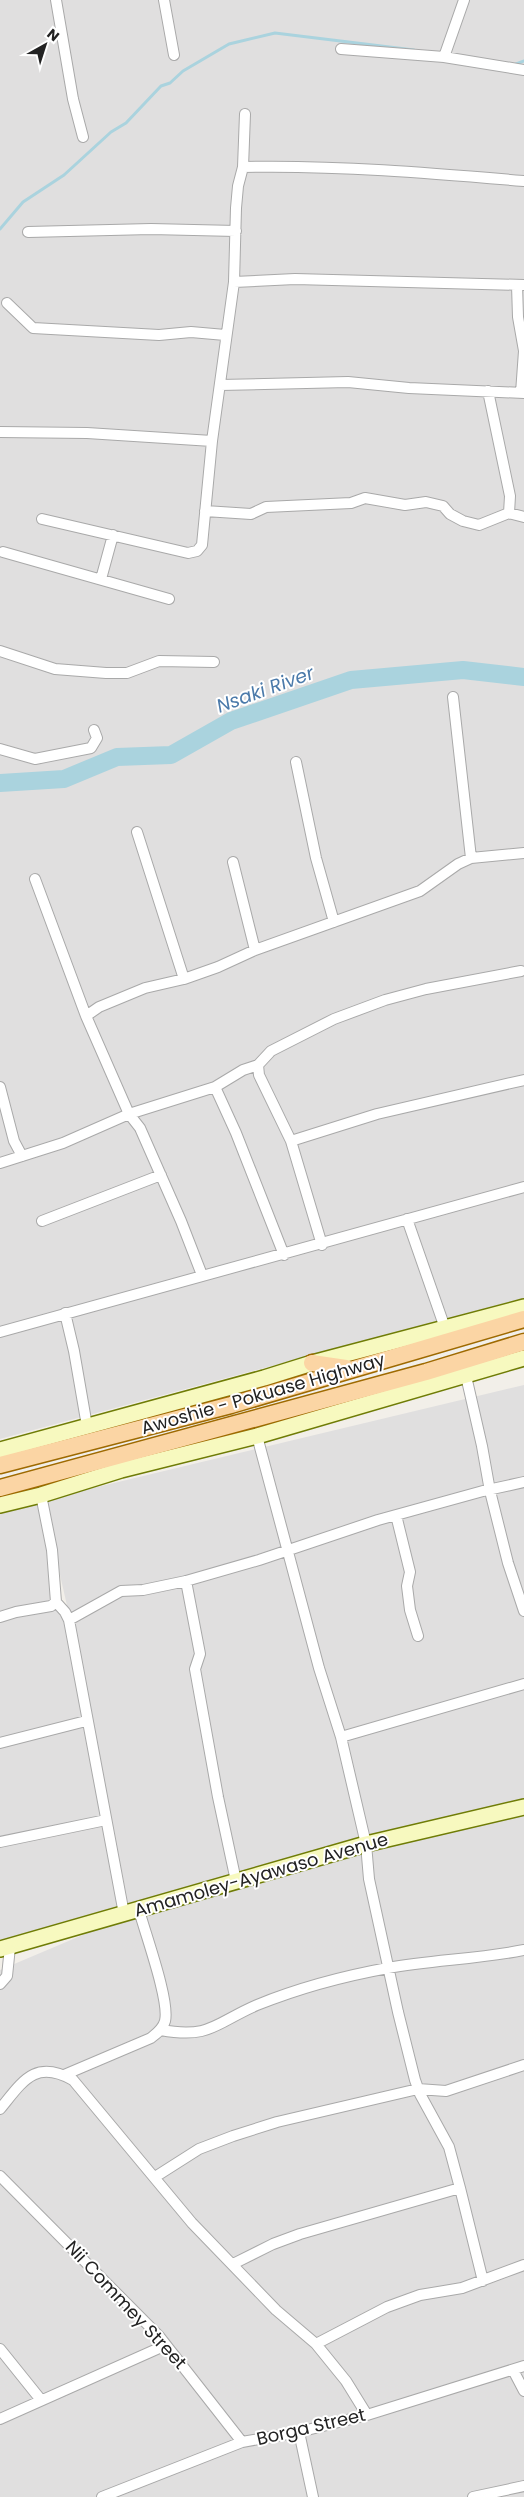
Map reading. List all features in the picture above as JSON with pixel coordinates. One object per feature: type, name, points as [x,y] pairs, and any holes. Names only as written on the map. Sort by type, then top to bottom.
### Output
[{"type":"main road","name":"Awoshie - Pokuase Highway","points":[[0,1465],[231,1405],[524,1319]]},
{"type":"main road","name":"Awoshie - Pokuase Highway","points":[[0,1488],[426,1372],[524,1342]]},
{"type":"main road","points":[[312,1362],[350,1369]]},
{"type":"street","points":[[56,0],[73,99],[83,137]]},
{"type":"street","points":[[164,0],[174,55]]},
{"type":"street","points":[[444,57],[464,0]]},
{"type":"street","points":[[341,49],[444,57],[524,70]]},
{"type":"street","points":[[42,519],[188,553],[197,551],[202,545],[212,441],[225,335],[234,282],[238,186],[242,167],[245,114]]},
{"type":"street","points":[[242,167],[293,166],[396,171],[524,181]]},
{"type":"street","points":[[28,232],[151,229],[236,231]]},
{"type":"street","points":[[220,385],[348,382],[409,388],[522,393],[524,350],[518,317],[520,285],[295,279],[234,282]]},
{"type":"street","points":[[7,303],[33,328],[159,335],[191,332],[225,335]]},
{"type":"street","points":[[488,391],[510,496],[509,513]]},
{"type":"street","points":[[0,432],[87,433],[212,441]]},
{"type":"street","points":[[205,511],[251,514],[266,507],[352,503],[365,498],[405,505],[426,502],[443,506],[450,514],[463,521],[479,525],[509,513],[524,517]]},
{"type":"street","points":[[101,579],[113,536]]},
{"type":"street","points":[[2,552],[170,599]]},
{"type":"street","points":[[0,651],[55,669],[106,673],[127,673],[159,661],[214,662]]},
{"type":"street","points":[[453,697],[471,858]]},
{"type":"street","points":[[0,749],[35,759],[92,748],[97,738],[94,730]]},
{"type":"street","points":[[296,762],[316,858],[334,922]]},
{"type":"street","points":[[137,832],[184,979]]},
{"type":"street","points":[[86,1016],[99,1007],[145,988],[184,979],[255,950],[420,891],[458,864],[471,858],[524,853]]},
{"type":"street","points":[[233,862],[255,950]]},
{"type":"street","points":[[35,879],[86,1016],[129,1114],[140,1128],[202,1275]]},
{"type":"street","points":[[0,1163],[64,1143],[129,1114],[215,1087],[243,1070],[258,1065],[271,1051],[311,1033],[322,1024],[385,1000],[426,989],[521,971]]},
{"type":"street","points":[[258,1065],[259,1076],[291,1141],[322,1245]]},
{"type":"street","points":[[291,1141],[377,1114],[524,1080]]},
{"type":"street","points":[[0,1087],[14,1141],[22,1156]]},
{"type":"street","points":[[215,1087],[236,1132],[284,1255]]},
{"type":"street","points":[[42,1221],[161,1175]]},
{"type":"street","points":[[0,1332],[202,1275],[322,1245],[407,1219],[524,1187]]},
{"type":"street","points":[[407,1219],[445,1328]]},
{"type":"street","points":[[0,1450],[264,1378],[312,1362],[524,1306]]},
{"type":"street","points":[[64,1313],[74,1351],[87,1426]]},
{"type":"street","points":[[0,1504],[41,1495],[121,1470],[257,1436],[524,1358]]},
{"type":"street","points":[[466,1376],[490,1491],[508,1563],[524,1611]]},
{"type":"street","points":[[257,1436],[319,1668],[341,1736],[366,1844],[370,1879],[388,1968],[418,2089],[449,2147],[483,2281]]},
{"type":"street","points":[[69,1620],[121,1591],[152,1589],[186,1581],[259,1560],[396,1515],[483,1491],[490,1491],[524,1482]]},
{"type":"street","points":[[41,1495],[52,1550],[56,1602],[69,1620],[86,1721],[106,1820],[131,1912],[164,1998],[165,2020],[161,2030],[151,2038],[64,2075]]},
{"type":"street","points":[[396,1515],[410,1572],[408,1586],[410,1610],[418,1636]]},
{"type":"street","points":[[186,1581],[200,1654],[195,1669],[218,1797],[236,1881]]},
{"type":"street","points":[[0,1617],[16,1612],[51,1606],[56,1602]]},
{"type":"street","points":[[341,1736],[524,1684]]},
{"type":"street","points":[[0,1743],[86,1721]]},
{"type":"street","name":"Amamoley-Ayawaso Avenue","points":[[5,1948],[366,1844],[524,1807]]},
{"type":"street","points":[[0,1842],[106,1820]]},
{"type":"street","points":[[0,1984],[7,1976],[5,1948]]},
{"type":"street","points":[[161,2030],[185,2034],[198,2033],[222,2024],[248,2009],[289,1993],[388,1968],[489,1957],[524,1950]]},
{"type":"street","points":[[155,2177],[199,2149],[277,2122],[418,2089],[446,2091],[524,2065]]},
{"type":"street","points":[[0,2109],[31,2075],[45,2071],[64,2075],[73,2080],[85,2092],[192,2223],[234,2264],[276,2310],[316,2344],[346,2381],[367,2415]]},
{"type":"street","name":"Nii Commey Street","points":[[0,2176],[100,2275],[166,2345],[242,2442]]},
{"type":"street","points":[[234,2264],[273,2244],[300,2234],[460,2188]]},
{"type":"street","points":[[316,2344],[387,2307],[420,2295],[462,2288],[524,2265]]},
{"type":"street","points":[[0,2419],[166,2345]]},
{"type":"street","points":[[0,2349],[41,2400]]},
{"type":"street","name":"Borga Street","points":[[102,2497],[242,2442],[298,2432],[367,2415],[524,2366]]},
{"type":"street","points":[[513,2370],[524,2391]]},
{"type":"street","points":[[298,2432],[313,2497]]},
{"type":"street","points":[[473,2497],[524,2486]]},
{"type":"shaded area","points":[[0,0],[524,0],[524,1298],[0,1439]]},
{"type":"shaded area","points":[[524,1385],[524,2497],[0,2497],[0,1970],[130,1915],[93,1720],[43,1500]]},
{"type":"shaded area","points":[[39,1501],[127,1913],[0,1948],[0,1511]]},
{"type":"waterway","points":[[0,229],[23,202],[64,175],[111,132],[126,123],[161,86],[170,83],[183,71],[229,44],[275,33],[414,50]]},
{"type":"waterway","points":[[516,64],[524,61]]},
{"type":"waterway","name":"Nsaki River","points":[[0,783],[64,779],[117,757],[171,755],[231,721],[351,680],[463,670],[524,677]]}]
